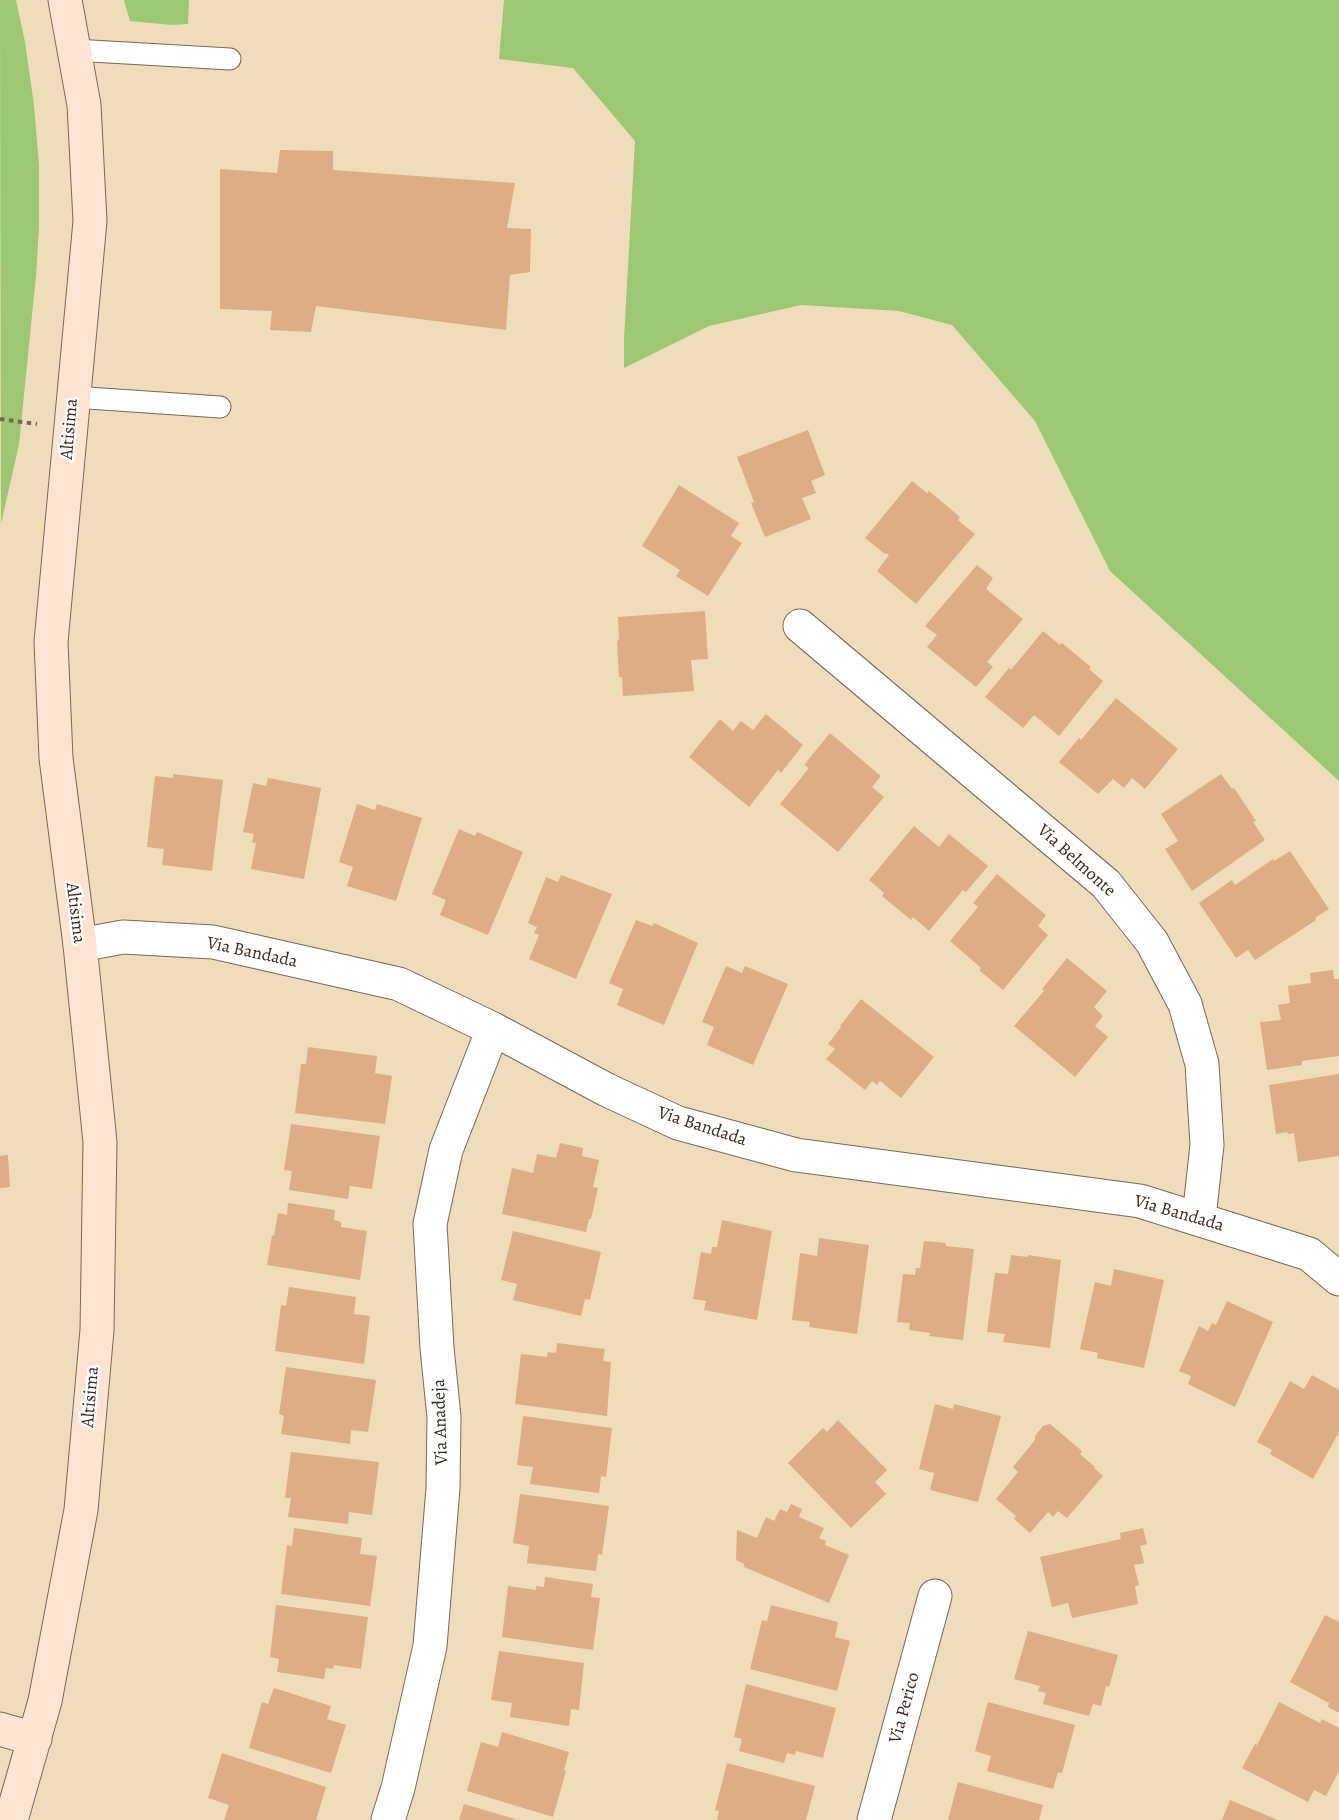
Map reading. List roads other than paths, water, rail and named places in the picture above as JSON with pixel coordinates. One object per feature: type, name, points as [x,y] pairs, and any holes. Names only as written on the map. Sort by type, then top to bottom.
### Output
[{"type":"street","name":"Altisima","points":[[11,1820],[45,1701],[81,1510],[97,1330],[100,1142],[80,945],[56,758],[51,642],[90,221],[84,105],[65,0]]},
{"type":"street","name":"Via Belmonte","points":[[800,626],[1106,884],[1152,942],[1185,1004],[1202,1064],[1207,1146],[1199,1218]]},
{"type":"street","name":"Via Bandada","points":[[80,945],[123,937],[213,942],[399,984],[494,1029],[607,1090],[678,1123],[796,1155],[1140,1201],[1310,1254],[1339,1279]]},
{"type":"street","name":"Via Anadeja","points":[[388,1820],[398,1788],[430,1646],[443,1488],[444,1417],[437,1348],[430,1224],[446,1150],[494,1029]]},
{"type":"street","name":"Via Perico","points":[[874,1820],[935,1596]]},
{"type":"street","points":[[0,1729],[35,1739]]},
{"type":"lane","points":[[74,50],[230,59]]},
{"type":"lane","points":[[73,397],[220,408]]}]
